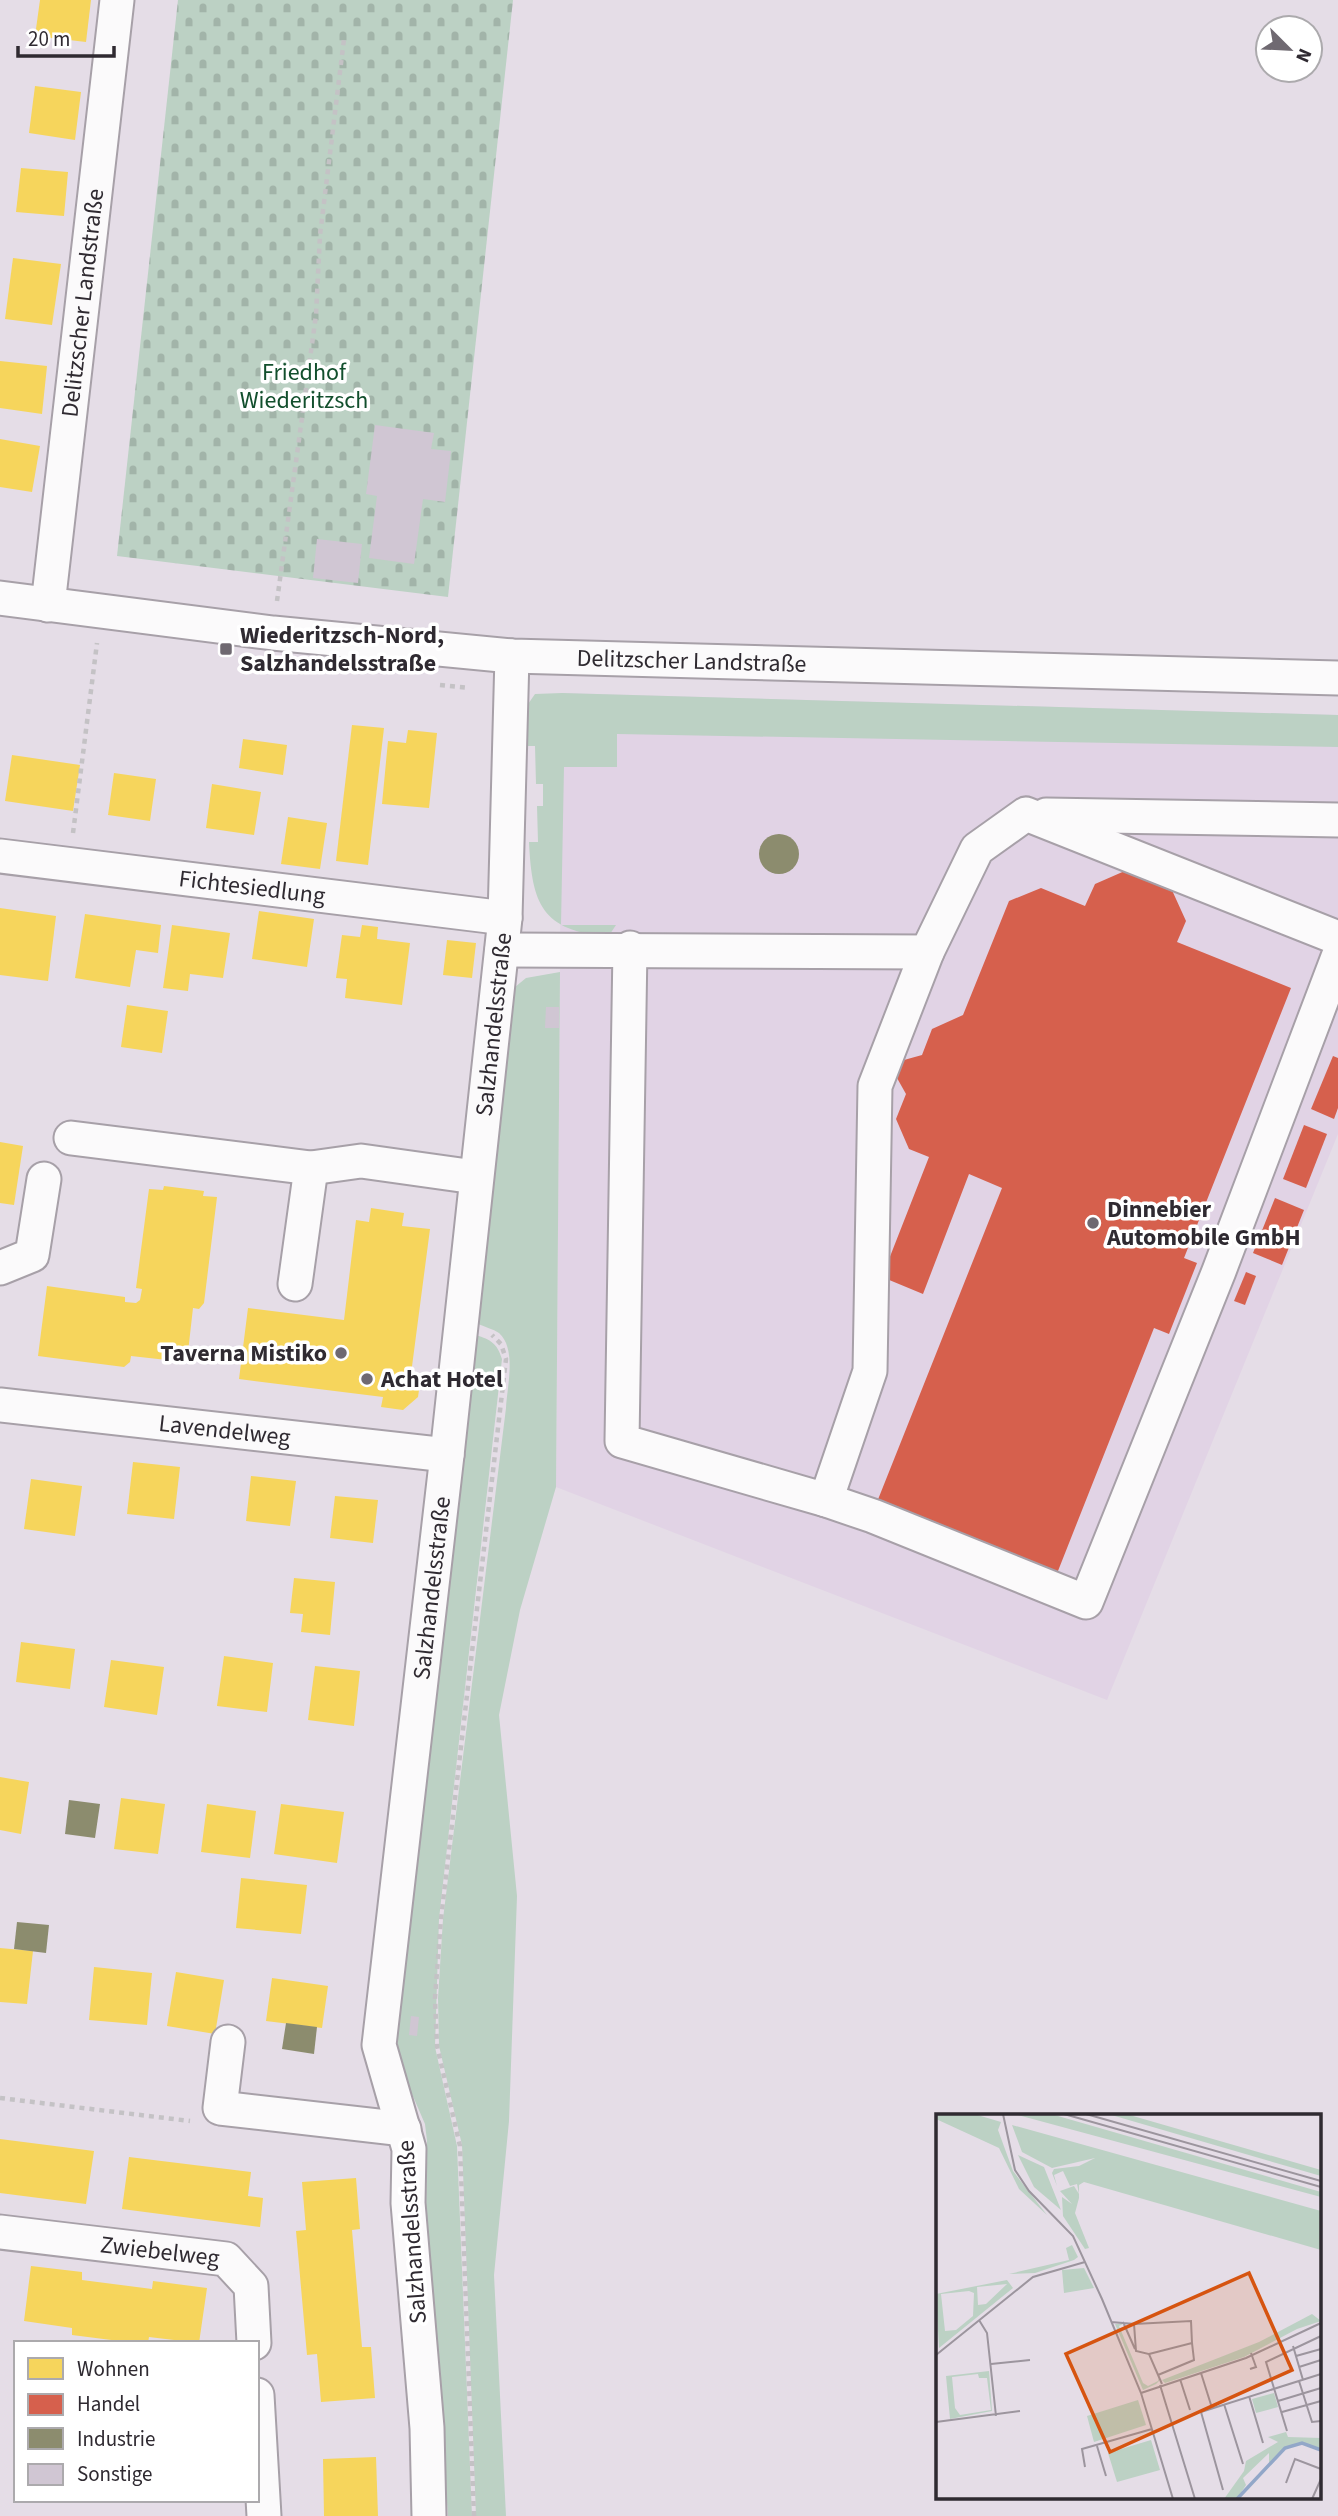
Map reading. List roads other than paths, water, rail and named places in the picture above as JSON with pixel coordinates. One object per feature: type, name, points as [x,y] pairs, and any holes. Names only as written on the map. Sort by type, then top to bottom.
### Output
[{"type":"street","name":"Delitzscher Landstraße","points":[[48,605],[117,0]]},
{"type":"street","name":"Delitzscher Landstraße","points":[[0,598],[273,633],[512,656],[1338,678]]},
{"type":"street","name":"Salzhandelsstraße","points":[[429,2516],[427,2428],[408,2203],[409,2149],[379,2045],[447,1455],[503,934],[512,656]]},
{"type":"street","points":[[826,1500],[870,1371],[875,1086],[927,952],[976,849],[1026,814],[1338,820]]},
{"type":"street","points":[[1026,814],[1338,938]]},
{"type":"street","name":"Fichtesiedlung","points":[[0,856],[503,934],[630,948],[927,952]]},
{"type":"street","points":[[630,948],[622,1441],[873,1516],[1086,1602],[1219,1271],[1338,957]]},
{"type":"street","points":[[71,1138],[311,1168],[360,1161],[475,1177]]},
{"type":"street","points":[[295,1284],[311,1168]]},
{"type":"street","points":[[0,1268],[32,1255],[44,1179]]},
{"type":"street","name":"Lavendelweg","points":[[0,1405],[447,1455]]},
{"type":"street","points":[[228,2042],[220,2108],[404,2129]]},
{"type":"street","name":"Zwiebelweg","points":[[0,2232],[226,2259],[251,2286],[254,2341]]},
{"type":"street","points":[[259,2430],[264,2516]]},
{"type":"place","name":"Wiederitzsch-Nord, Salzhandelsstraße","points":[[226,649]]},
{"type":"place","name":"Dinnebier Automobile GmbH","points":[[1093,1223]]},
{"type":"place","name":"Taverna Mistiko","points":[[341,1353]]},
{"type":"place","name":"Achat Hotel","points":[[367,1379]]},
{"type":"park label","name":"Friedhof Wiederitzsch","points":[[304,386]]}]
